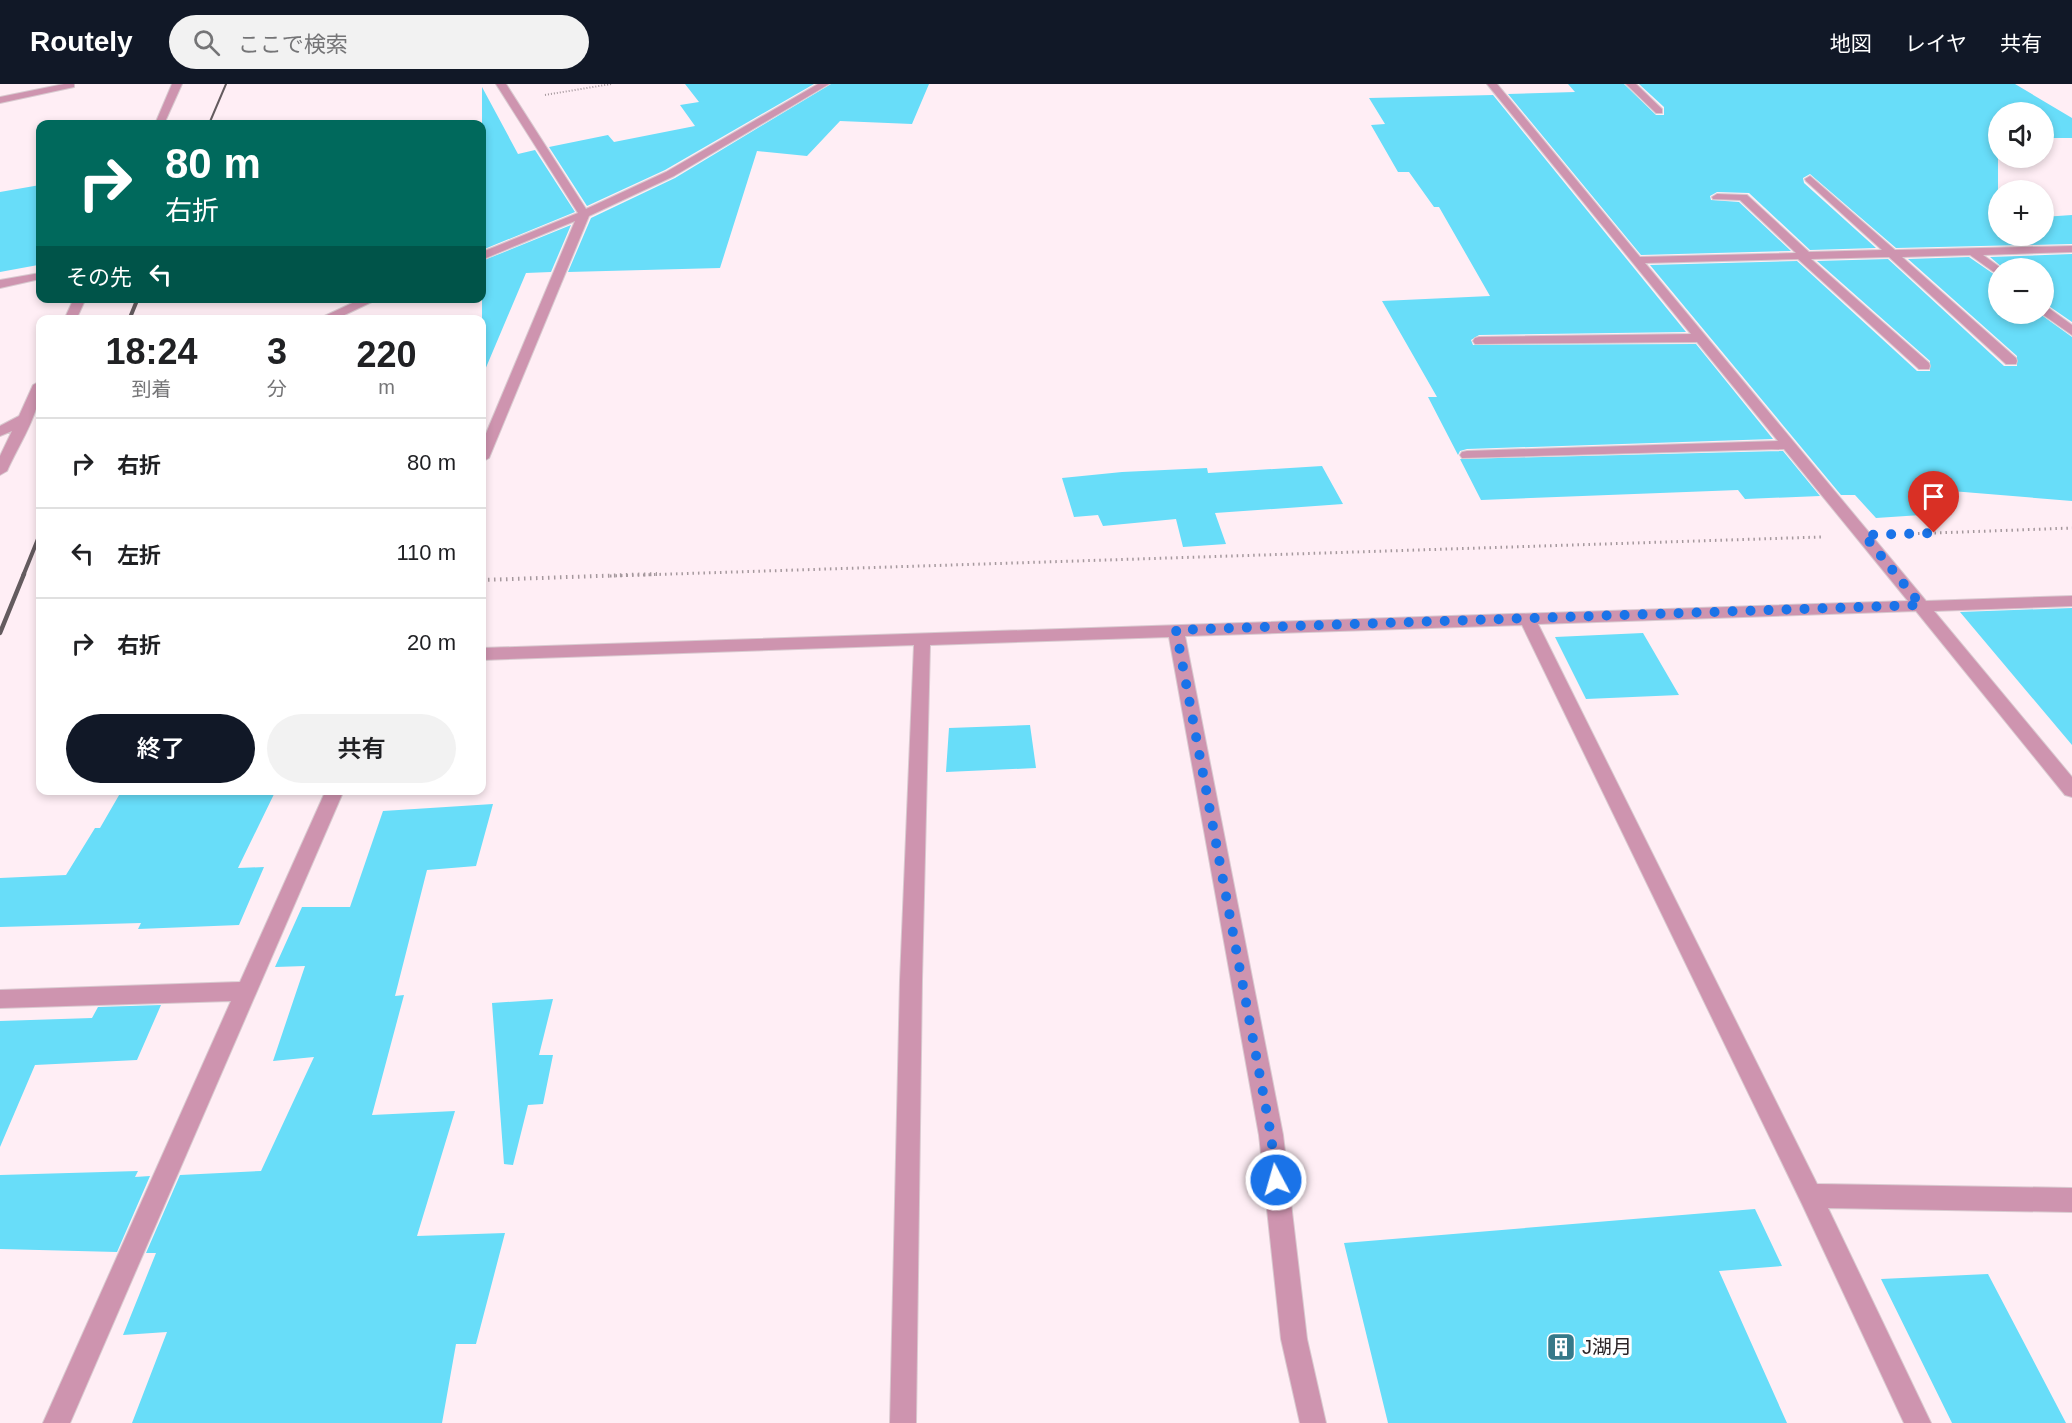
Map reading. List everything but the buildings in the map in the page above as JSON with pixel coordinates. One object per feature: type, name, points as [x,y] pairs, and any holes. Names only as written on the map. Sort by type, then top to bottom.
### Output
[{"type":"street","points":[[0,100],[69,87],[69,84]]},
{"type":"street","points":[[161,120],[177,84]]},
{"type":"street","points":[[501,84],[584,214]]},
{"type":"street","points":[[486,254],[584,214],[670,174],[824,84]]},
{"type":"street","points":[[1492,84],[2072,790]]},
{"type":"street","points":[[1631,84],[1659,111]]},
{"type":"street","points":[[1810,178],[2011,361]]},
{"type":"street","points":[[1717,197],[1743,197],[1924,366]]},
{"type":"street","points":[[486,448],[584,214]]},
{"type":"street","points":[[1637,260],[2072,249]]},
{"type":"street","points":[[2058,250],[2072,259]]},
{"type":"street","points":[[1973,252],[1988,264]]},
{"type":"street","points":[[0,284],[36,277]]},
{"type":"street","points":[[334,315],[362,303]]},
{"type":"street","points":[[2054,317],[2072,331]]},
{"type":"street","points":[[1479,341],[1702,338]]},
{"type":"street","points":[[0,471],[36,394]]},
{"type":"street","points":[[0,432],[26,417],[36,416]]},
{"type":"street","points":[[1467,455],[1790,445]]},
{"type":"street","points":[[486,654],[2072,601]]},
{"type":"street","points":[[1527,618],[1810,1196],[1918,1423]]},
{"type":"street","points":[[1176,630],[1271,1135],[1294,1340],[1313,1423]]},
{"type":"street","points":[[903,1423],[911,992],[922,639]]},
{"type":"street","points":[[56,1423],[333,795]]},
{"type":"street","points":[[0,999],[247,991]]},
{"type":"street","points":[[1810,1196],[2072,1200]]},
{"type":"path","points":[[512,101],[611,84]]},
{"type":"path","points":[[486,580],[2072,528]]},
{"type":"railway","points":[[211,120],[226,84]]},
{"type":"railway","points":[[131,315],[136,303]]},
{"type":"railway","points":[[23,576],[36,544]]},
{"type":"railway","points":[[0,633],[24,574]]},
{"type":"place","name":"J湖月","points":[[1561,1347]]},
{"type":"route","points":[[1276,1180],[1271,1135],[1176,630],[1921,605],[1864,535],[1934,533]]}]
